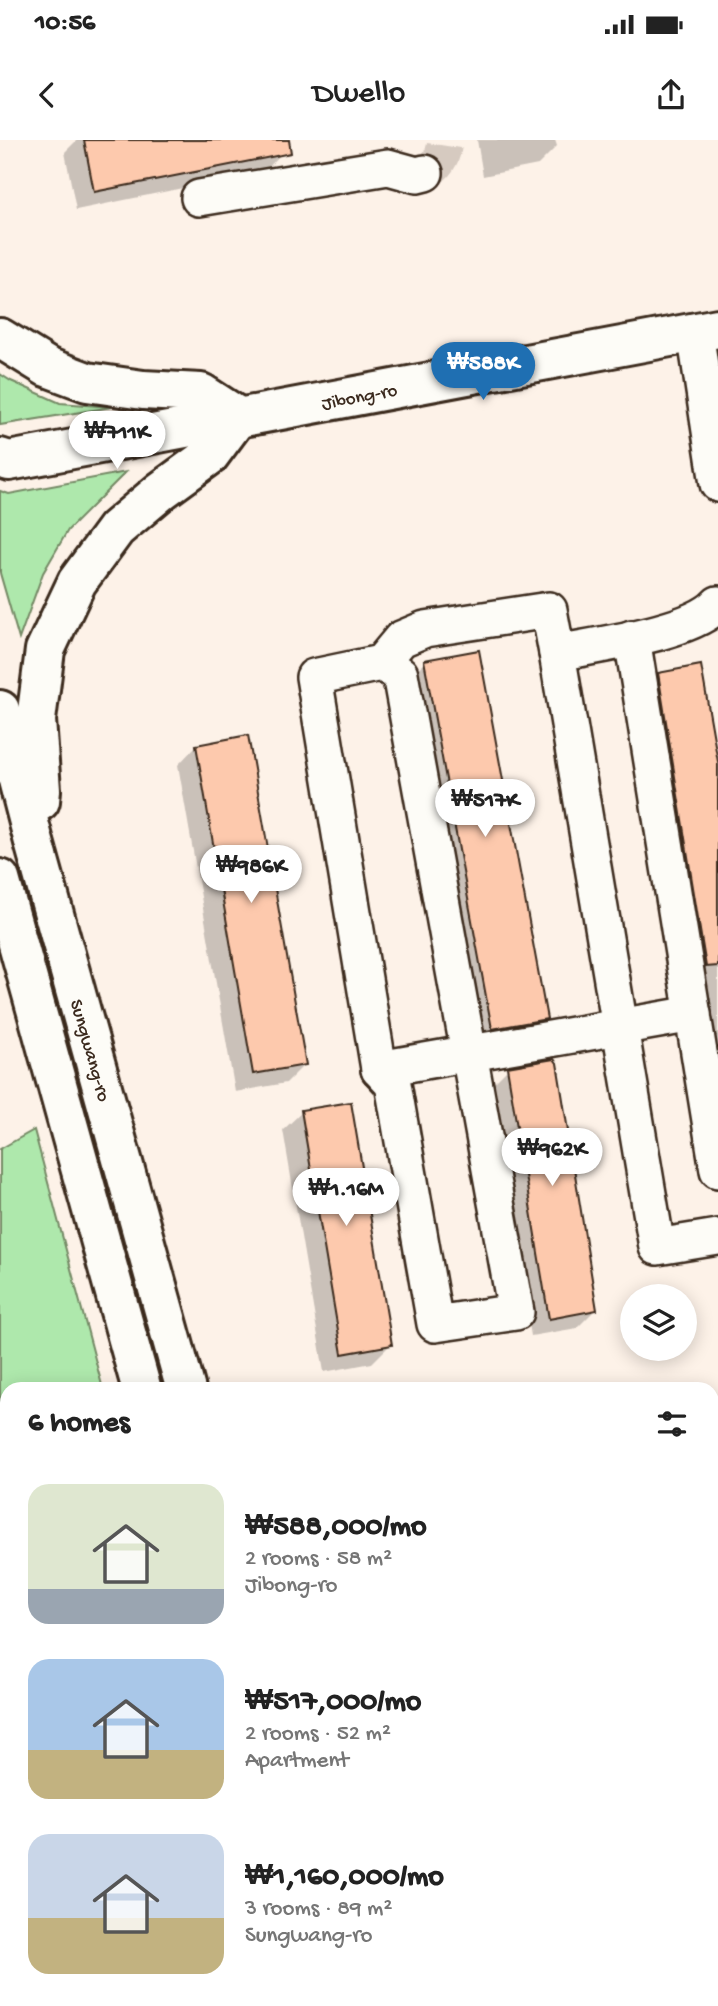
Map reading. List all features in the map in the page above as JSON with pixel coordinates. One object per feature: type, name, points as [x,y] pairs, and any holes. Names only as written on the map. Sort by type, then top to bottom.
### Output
[{"type":"main road","name":"Jibong-ro","points":[[0,458],[9,461],[707,330]]},
{"type":"main road","points":[[0,338],[47,367],[87,382],[143,390],[201,393],[238,417],[209,456],[161,491],[116,529],[77,582],[45,650],[36,720],[41,790],[34,842]]},
{"type":"main road","name":"Sungwang-ro","points":[[0,710],[184,1382]]},
{"type":"main road","points":[[1,888],[140,1382]]},
{"type":"lane","points":[[199,198],[410,162]]},
{"type":"lane","points":[[707,330],[718,484]]},
{"type":"lane","points":[[556,653],[650,634],[709,614],[718,604]]},
{"type":"lane","points":[[381,663],[400,674],[516,1312],[435,1324],[393,1084],[379,1069],[314,677],[381,663],[401,639],[425,629],[549,610],[657,1247],[718,1237]]},
{"type":"lane","points":[[632,638],[718,1170]]},
{"type":"lane","points":[[379,1069],[693,1014]]},
{"type":"green space","points":[[0,374],[60,403],[112,407],[0,425]]},
{"type":"green space","points":[[126,472],[68,530],[43,573],[19,639],[0,573],[0,491],[9,494]]},
{"type":"green space","points":[[34,1130],[101,1382],[0,1382],[0,1149]]},
{"type":"building","points":[[84,140],[289,140],[291,153],[94,192]]},
{"type":"building","points":[[479,650],[547,1019],[492,1029],[424,660]]},
{"type":"building","points":[[701,665],[718,762],[718,966],[706,967],[658,673]]},
{"type":"building","points":[[248,735],[306,1065],[253,1074],[196,745]]},
{"type":"building","points":[[554,1059],[557,1063],[597,1310],[549,1319],[507,1067]]},
{"type":"building","points":[[351,1102],[392,1345],[342,1354],[301,1110]]},
{"type":"tunnel","points":[[425,173],[440,159],[445,140]]}]
